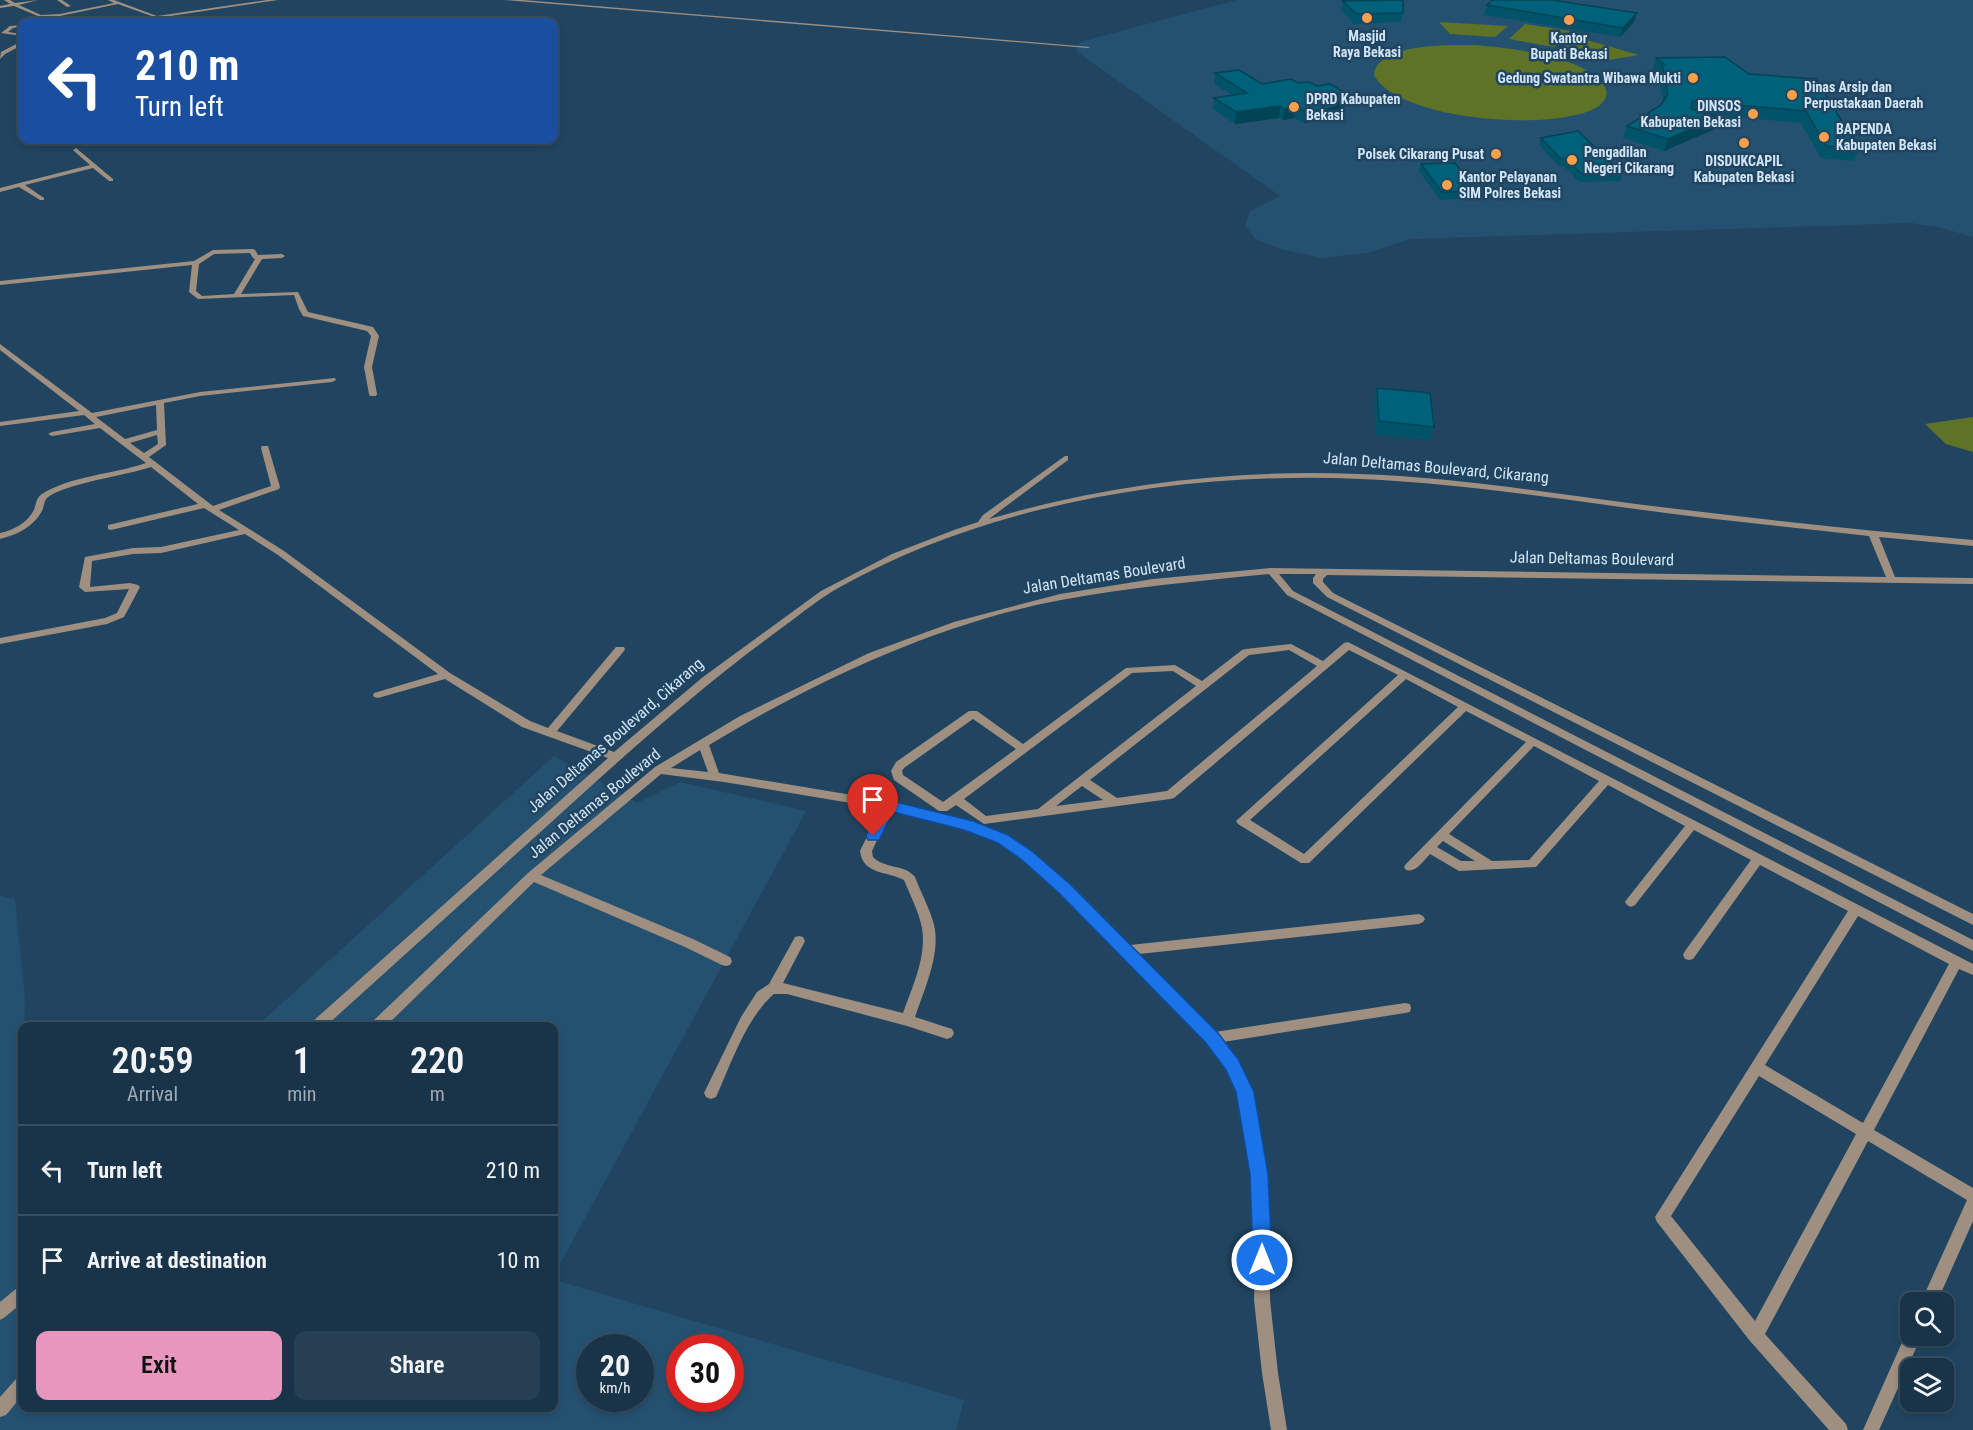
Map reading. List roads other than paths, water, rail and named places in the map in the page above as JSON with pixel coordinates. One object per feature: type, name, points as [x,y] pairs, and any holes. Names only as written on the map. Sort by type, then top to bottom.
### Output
[{"type":"street","points":[[6,0],[40,16],[60,15],[116,4]]},
{"type":"street","points":[[0,7],[36,0]]},
{"type":"street","points":[[59,0],[69,6]]},
{"type":"street","points":[[110,0],[157,17],[276,0]]},
{"type":"street","points":[[506,0],[1088,47]]},
{"type":"street","points":[[18,26],[12,27],[3,33],[18,34]]},
{"type":"street","points":[[0,58],[3,53],[18,45]]},
{"type":"street","points":[[76,150],[111,180]]},
{"type":"street","points":[[0,189],[94,166]]},
{"type":"street","points":[[20,185],[42,199]]},
{"type":"street","points":[[0,283],[196,263],[213,252],[253,251],[254,256],[282,256]]},
{"type":"street","points":[[236,297],[260,257]]},
{"type":"street","points":[[196,263],[192,287],[195,295],[200,298],[296,293],[302,310],[306,314],[370,329],[375,336],[368,366],[373,394]]},
{"type":"street","points":[[0,346],[208,507],[248,531],[307,572],[446,675],[507,715],[616,757]]},
{"type":"street","points":[[0,424],[87,414],[229,391],[332,380]]},
{"type":"street","points":[[0,536],[17,532],[25,527],[32,520],[40,501],[46,496],[148,460],[161,448],[160,401]]},
{"type":"street","points":[[52,434],[101,425]]},
{"type":"street","points":[[122,442],[161,432]]},
{"type":"street","points":[[111,527],[208,507],[271,490],[276,487],[265,448]]},
{"type":"street","points":[[982,523],[986,517],[1065,458]]},
{"type":"street","name":"Jalan Deltamas Boulevard, Cikarang","points":[[321,1022],[669,708],[746,648],[818,596],[885,560],[982,523],[1041,507],[1147,487],[1215,479],[1314,475],[1404,479],[1873,534],[1973,543]]},
{"type":"street","points":[[0,641],[107,621],[121,615],[135,588],[130,586],[88,590],[84,587],[88,559],[133,551],[161,550],[248,531]]},
{"type":"street","points":[[1873,534],[1892,581]]},
{"type":"street","points":[[1271,571],[1290,593],[1973,946]]},
{"type":"street","name":"Jalan Deltamas Boulevard","points":[[381,1022],[532,876],[659,770],[744,719],[835,672],[873,655],[957,624],[1060,597],[1153,582],[1271,571],[1892,581],[1973,580]]},
{"type":"street","points":[[1326,571],[1318,578],[1318,583],[1330,596],[1973,920]]},
{"type":"street","points":[[956,799],[984,820],[1170,795],[1347,645],[1973,970]]},
{"type":"street","points":[[1041,812],[1246,652],[1291,647],[1323,665]]},
{"type":"street","points":[[550,733],[620,649]]},
{"type":"street","points":[[1023,749],[973,714],[900,765],[896,771],[898,777],[943,808],[956,799],[1130,670],[1175,668],[1203,686]]},
{"type":"street","points":[[1405,674],[1242,821],[1305,860],[1465,706]]},
{"type":"street","points":[[378,695],[446,675]]},
{"type":"street","points":[[1533,718],[1547,705]]},
{"type":"street","points":[[1410,867],[1533,741]]},
{"type":"street","points":[[703,744],[706,758],[715,777]]},
{"type":"street","points":[[659,770],[888,805],[968,825],[1003,839],[1048,874],[1127,950],[1212,1038],[1232,1065],[1245,1092],[1257,1162],[1263,1221],[1262,1300],[1279,1430]]},
{"type":"street","points":[[1429,848],[1460,866],[1532,864],[1607,779]]},
{"type":"street","points":[[1082,780],[1115,802]]},
{"type":"street","points":[[888,805],[865,857],[868,863],[900,871],[909,877],[928,926],[926,965],[907,1020]]},
{"type":"street","points":[[1631,902],[1693,824]]},
{"type":"street","points":[[1727,842],[1740,826]]},
{"type":"street","points":[[1442,835],[1491,865]]},
{"type":"street","points":[[1689,954],[1759,858]]},
{"type":"street","points":[[532,876],[689,943],[726,962]]},
{"type":"street","points":[[1840,1430],[1756,1335],[1662,1217],[1856,909]]},
{"type":"street","points":[[1127,950],[1419,919]]},
{"type":"street","points":[[711,1093],[738,1034],[763,995],[774,988],[799,941]]},
{"type":"street","points":[[1756,1335],[1957,961]]},
{"type":"street","points":[[774,988],[787,988],[907,1020],[947,1034]]},
{"type":"street","points":[[1212,1038],[1405,1008]]},
{"type":"street","points":[[1756,1067],[1973,1196]]},
{"type":"street","points":[[1933,1292],[1973,1204]]},
{"type":"street","points":[[0,1312],[18,1296]]},
{"type":"street","points":[[1871,1430],[1909,1346]]},
{"type":"street","points":[[0,1409],[18,1389]]},
{"type":"place","name":"Masjid Raya Bekasi","points":[[1367,18]]},
{"type":"place","name":"Kantor Bupati Bekasi","points":[[1569,20]]},
{"type":"place","name":"Gedung Swatantra Wibawa Mukti","points":[[1693,78]]},
{"type":"place","name":"Dinas Arsip dan Perpustakaan Daerah","points":[[1792,95]]},
{"type":"place","name":"DPRD Kabupaten Bekasi","points":[[1294,107]]},
{"type":"place","name":"DINSOS Kabupaten Bekasi","points":[[1753,114]]},
{"type":"place","name":"BAPENDA Kabupaten Bekasi","points":[[1824,137]]},
{"type":"place","name":"DISDUKCAPIL Kabupaten Bekasi","points":[[1744,143]]},
{"type":"place","name":"Polsek Cikarang Pusat","points":[[1496,154]]},
{"type":"place","name":"Pengadilan Negeri Cikarang","points":[[1572,160]]},
{"type":"place","name":"Kantor Pelayanan SIM Polres Bekasi","points":[[1447,185]]}]
